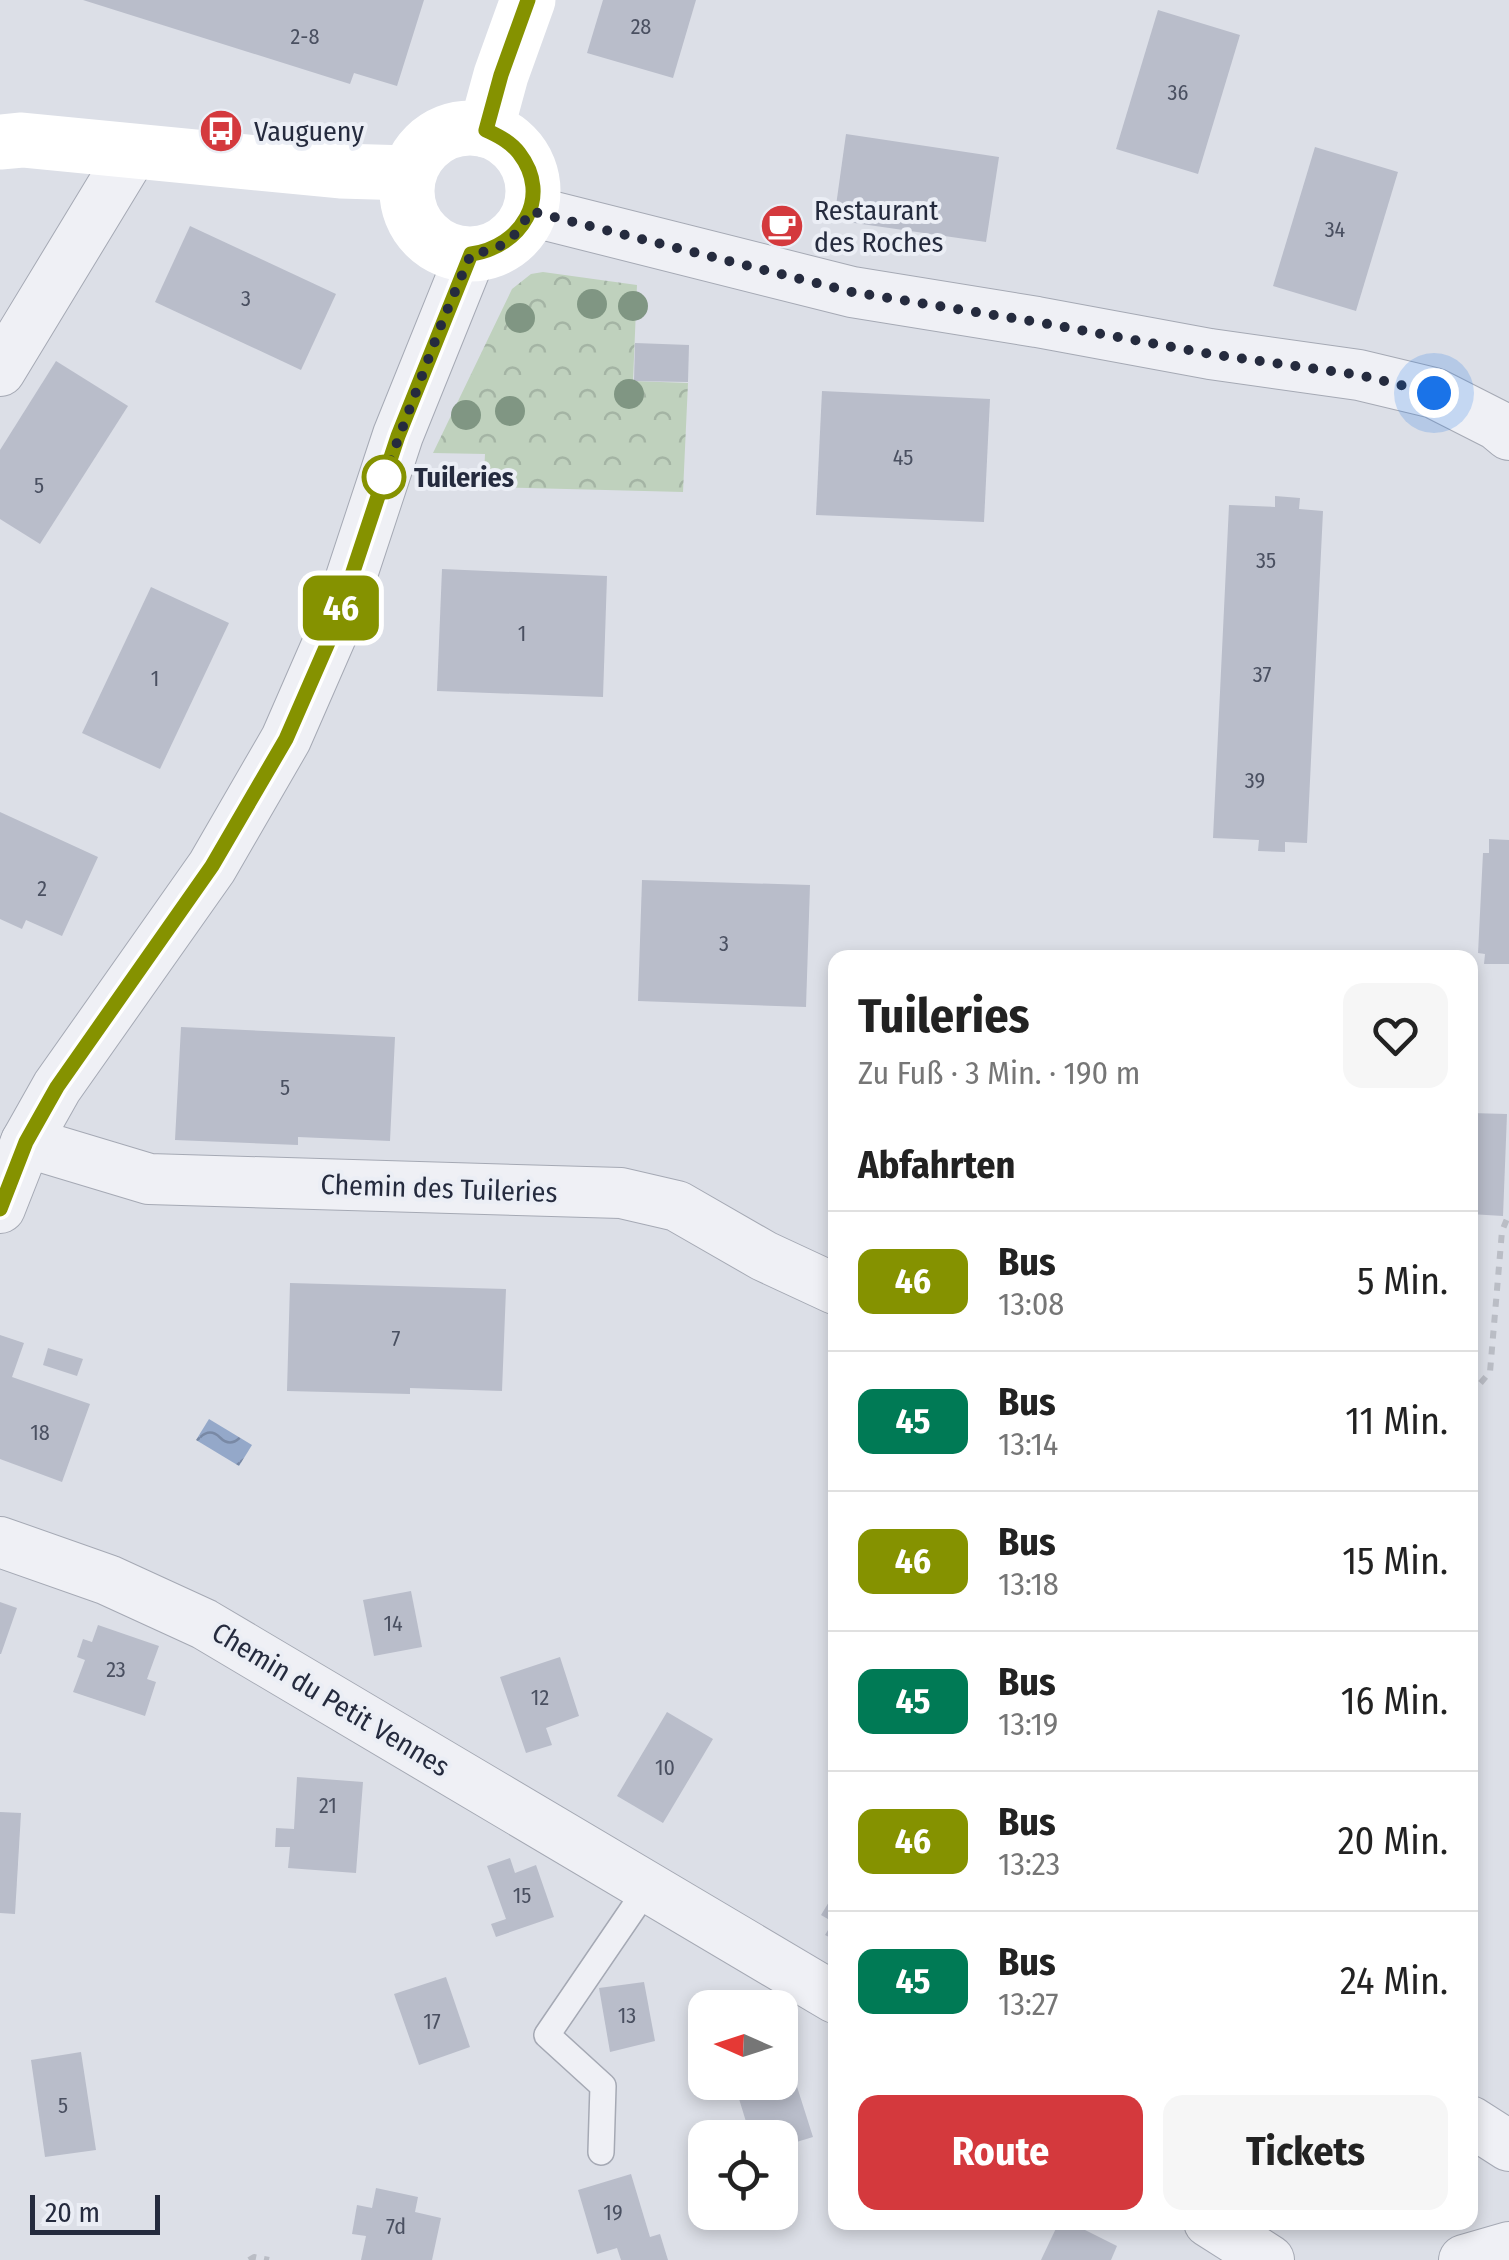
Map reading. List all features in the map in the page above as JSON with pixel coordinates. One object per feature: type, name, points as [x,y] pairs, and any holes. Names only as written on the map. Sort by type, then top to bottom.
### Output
[{"type":"street","points":[[486,130],[528,0]]},
{"type":"street","points":[[466,128],[486,130],[519,152],[529,170],[533,191],[530,211],[521,229],[490,252],[451,252],[419,229],[410,212],[409,173],[418,156],[447,132],[466,128]]},
{"type":"street","points":[[0,142],[22,140],[340,172],[409,173]]},
{"type":"street","points":[[0,371],[133,152]]},
{"type":"street","points":[[530,211],[852,292],[1210,354],[1359,375],[1434,393],[1509,435]]},
{"type":"street","points":[[0,1208],[26,1142],[57,1087],[212,866],[286,739],[334,629],[398,436],[471,254]]},
{"type":"street","name":"Chemin des Tuileries","points":[[26,1142],[149,1179],[621,1193],[677,1206],[764,1256],[828,1286]]},
{"type":"street","name":"Chemin du Petit Vennes","points":[[0,1542],[108,1580],[204,1624],[828,1994]]},
{"type":"street","points":[[1478,2126],[1509,2146]]},
{"type":"street","points":[[1221,2230],[1269,2260]]},
{"type":"street","points":[[1464,2260],[1509,2248]]},
{"type":"lane","points":[[601,2152],[603,2086],[547,2035],[648,1887]]},
{"type":"path","points":[[1478,1386],[1490,1372],[1502,1231],[1509,1214]]},
{"type":"path","points":[[249,2260],[269,2260]]},
{"type":"green space","points":[[543,272],[637,285],[633,381],[688,383],[683,492],[491,487],[490,475],[484,474],[485,454],[433,453],[512,289],[531,274]]},
{"type":"water","points":[[209,1419],[252,1445],[239,1466],[196,1440]]},
{"type":"building","points":[[83,0],[424,0],[397,86],[354,73],[350,84]]},
{"type":"building","points":[[603,0],[696,0],[673,78],[587,53]]},
{"type":"building","points":[[1158,10],[1240,35],[1198,174],[1116,149]]},
{"type":"building","points":[[846,134],[999,157],[986,242],[834,220]]},
{"type":"building","points":[[1315,147],[1398,172],[1356,311],[1273,286]]},
{"type":"building","points":[[190,226],[336,294],[301,370],[155,302]]},
{"type":"building","points":[[635,343],[689,345],[688,382],[634,381]]},
{"type":"building","points":[[56,361],[128,406],[40,544],[0,519],[0,450]]},
{"type":"building","points":[[822,391],[990,399],[984,522],[816,515]]},
{"type":"building","points":[[1275,496],[1300,498],[1299,509],[1323,511],[1307,843],[1285,842],[1285,852],[1258,851],[1259,840],[1213,838],[1229,505],[1275,507]]},
{"type":"building","points":[[442,569],[607,576],[603,697],[437,691]]},
{"type":"building","points":[[151,587],[229,623],[160,769],[82,733]]},
{"type":"building","points":[[0,812],[98,857],[62,936],[26,920],[22,929],[0,919]]},
{"type":"building","points":[[1489,839],[1509,840],[1509,964],[1484,964],[1485,954],[1478,953],[1483,853],[1489,853]]},
{"type":"building","points":[[642,880],[810,885],[806,1007],[638,1001]]},
{"type":"building","points":[[181,1027],[395,1037],[390,1141],[298,1137],[298,1145],[175,1140]]},
{"type":"building","points":[[1478,1113],[1507,1114],[1503,1216],[1478,1214]]},
{"type":"building","points":[[290,1283],[506,1289],[502,1391],[287,1391]]},
{"type":"building","points":[[0,1335],[24,1343],[12,1377],[90,1404],[62,1482],[0,1459]]},
{"type":"building","points":[[48,1348],[83,1359],[77,1376],[43,1365]]},
{"type":"building","points":[[411,1591],[422,1647],[374,1656],[363,1600]]},
{"type":"building","points":[[0,1602],[17,1608],[1,1654],[0,1654]]},
{"type":"building","points":[[98,1625],[159,1646],[147,1679],[156,1682],[145,1716],[73,1692],[85,1660],[77,1657],[83,1639],[92,1642]]},
{"type":"building","points":[[560,1657],[579,1716],[546,1728],[552,1745],[526,1753],[500,1677]]},
{"type":"building","points":[[667,1712],[713,1739],[663,1823],[617,1796]]},
{"type":"building","points":[[297,1777],[363,1782],[356,1873],[288,1868],[290,1847],[275,1847],[276,1828],[294,1829]]},
{"type":"building","points":[[0,1812],[21,1813],[15,1914],[0,1913]]},
{"type":"building","points":[[510,1858],[515,1873],[536,1865],[554,1917],[496,1937],[491,1924],[506,1919],[487,1866]]},
{"type":"building","points":[[446,1977],[470,2047],[419,2065],[394,1994]]},
{"type":"building","points":[[644,1982],[655,2041],[610,2052],[599,1988]]},
{"type":"building","points":[[81,2052],[96,2150],[45,2157],[31,2060]]},
{"type":"building","points":[[798,2090],[813,2137],[798,2142],[798,2120],[745,2120],[739,2100],[798,2100]]},
{"type":"building","points":[[631,2174],[650,2237],[660,2234],[668,2260],[621,2260],[617,2248],[597,2254],[578,2190]]},
{"type":"building","points":[[376,2188],[418,2197],[415,2212],[441,2218],[432,2260],[361,2260],[366,2236],[352,2234],[357,2205],[372,2208]]},
{"type":"building","points":[[1055,2230],[1085,2230],[1117,2246],[1111,2260],[1041,2260]]},
{"type":"bus line","name":"46","points":[[0,1209],[26,1142],[57,1087],[212,866],[286,739],[334,629],[398,436],[471,254],[490,252],[507,242],[521,229],[530,211],[533,191],[529,170],[519,152],[486,130],[528,0]]},
{"type":"place","name":"Vaugueny","points":[[221,131]]},
{"type":"place","name":"Restaurant des Roches","points":[[782,226]]},
{"type":"place","name":"Tuileries","points":[[384,477]]},
{"type":"route","points":[[384,477],[471,254],[490,252],[507,242],[521,229],[530,211],[852,292],[1210,354],[1359,375],[1434,393]]}]
